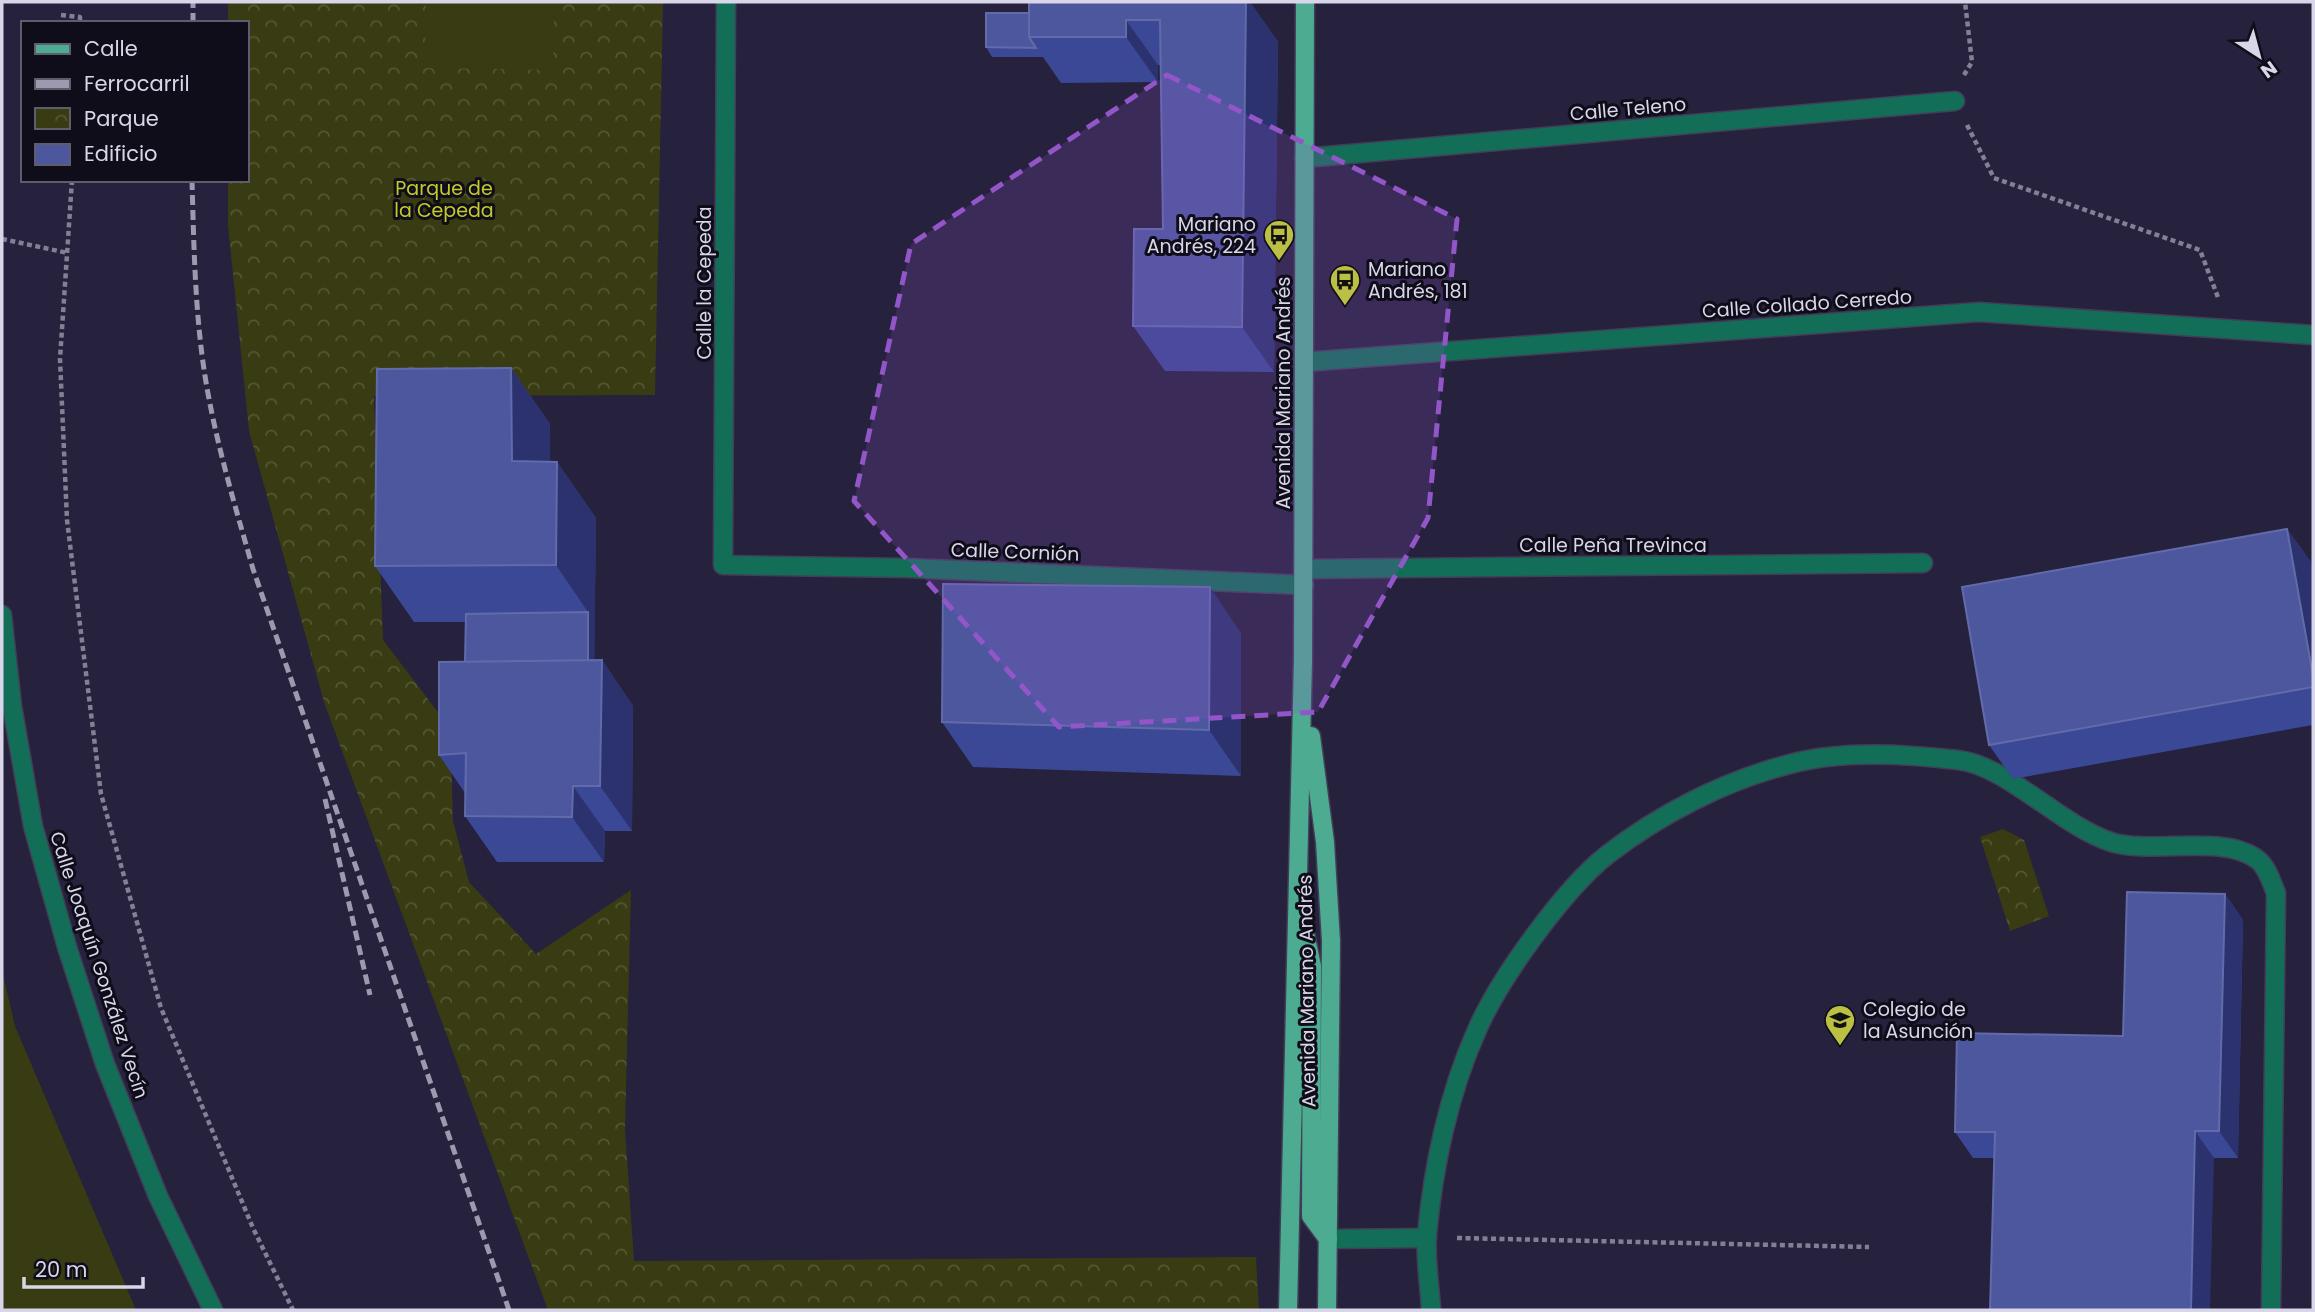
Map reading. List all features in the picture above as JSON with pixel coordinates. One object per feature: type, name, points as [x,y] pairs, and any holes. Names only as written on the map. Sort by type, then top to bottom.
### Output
[{"type":"main road","name":"Avenida Mariano Andrés","points":[[1288,1310],[1303,659],[1305,2]]},
{"type":"main road","name":"Avenida Mariano Andrés","points":[[1303,659],[1325,842],[1331,941],[1327,1310]]},
{"type":"main road","name":"Avenida Mariano Andrés","points":[[1297,898],[1312,966],[1311,1216],[1328,1239]]},
{"type":"street","name":"Calle la Cepeda","points":[[723,565],[726,2]]},
{"type":"street","name":"Calle Teleno","points":[[1304,158],[1955,101]]},
{"type":"street","name":"Calle Collado Cerredo","points":[[1304,362],[1979,312],[2313,335]]},
{"type":"street","name":"Calle Peña Trevinca","points":[[1304,577],[1923,563]]},
{"type":"street","name":"Calle Cornión","points":[[723,565],[1304,577]]},
{"type":"street","name":"Calle Joaquín González Vecín","points":[[2,615],[12,706],[33,826],[67,947],[105,1064],[153,1184],[213,1310]]},
{"type":"street","points":[[1431,1310],[1427,1238],[1441,1149],[1453,1101],[1477,1029],[1518,958],[1604,857],[1659,819],[1716,790],[1790,764],[1842,755],[1962,760],[1994,773],[2066,821],[2113,843],[2235,849],[2259,860],[2276,893],[2271,1310]]},
{"type":"street","points":[[1328,1239],[1427,1238]]},
{"type":"path","points":[[1965,2],[1972,62],[1958,85],[1955,101],[1994,178],[2200,250],[2230,328]]},
{"type":"path","points":[[61,15],[80,16],[80,21]]},
{"type":"path","points":[[72,182],[60,359],[67,520],[102,794],[161,1008],[253,1228],[293,1310]]},
{"type":"path","points":[[2,239],[68,253]]},
{"type":"path","points":[[1427,1238],[1869,1247]]},
{"type":"highlighted area","points":[[1167,75],[1457,219],[1428,518],[1318,712],[1059,727],[854,501],[911,244]]},
{"type":"green space","name":"Parque de la Cepeda","points":[[228,2],[663,2],[655,395],[374,396],[383,640],[450,728],[453,821],[469,882],[536,954],[631,890],[625,1129],[634,1261],[1256,1257],[1259,1310],[548,1310],[324,702],[249,431],[228,225],[228,182],[248,182],[248,21],[228,21]]},
{"type":"green space","points":[[426,2],[554,2],[553,70],[425,68]]},
{"type":"green space","points":[[2003,829],[2024,840],[2049,916],[2010,931],[1980,837]]},
{"type":"green space","points":[[2,970],[15,1026],[136,1310],[2,1310]]},
{"type":"building","points":[[1029,2],[1246,2],[1242,327],[1133,326],[1134,229],[1163,229],[1160,20],[1126,20],[1126,37],[1029,37]]},
{"type":"building","points":[[986,13],[1029,13],[1029,37],[1036,48],[986,47]]},
{"type":"building","points":[[511,368],[512,461],[557,462],[556,565],[375,566],[377,369]]},
{"type":"building","points":[[2287,529],[2313,687],[1989,745],[1962,587]]},
{"type":"building","points":[[943,584],[1210,587],[1209,730],[942,722]]},
{"type":"building","points":[[588,612],[588,661],[465,662],[466,614]]},
{"type":"building","points":[[602,660],[600,786],[573,786],[572,817],[465,816],[466,753],[439,755],[439,662]]},
{"type":"building","points":[[2127,892],[2225,894],[2219,1131],[2195,1131],[2191,1310],[1990,1310],[1995,1132],[1955,1132],[1957,1033],[2123,1036]]},
{"type":"railway","points":[[193,2],[193,21]]},
{"type":"railway","points":[[192,182],[196,285],[203,362],[216,434],[234,502],[253,569],[509,1310]]},
{"type":"railway","points":[[325,799],[370,995]]},
{"type":"place","name":"Mariano Andrés, 224","points":[[1279,262]]},
{"type":"place","name":"Mariano Andrés, 181","points":[[1345,307]]},
{"type":"place","name":"Colegio de la Asunción","points":[[1840,1047]]}]
